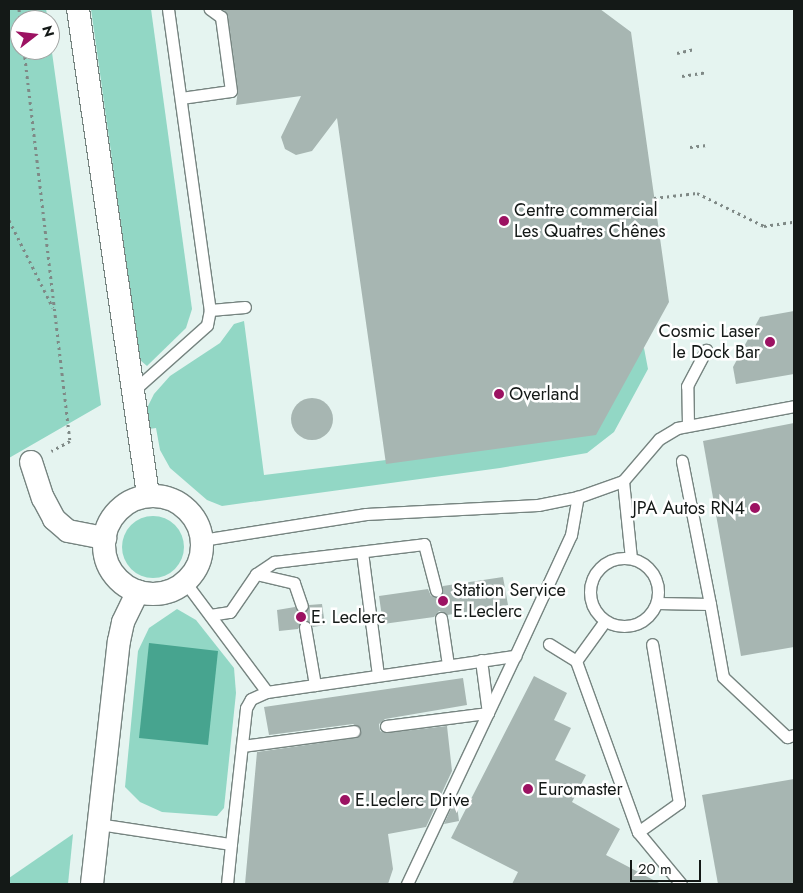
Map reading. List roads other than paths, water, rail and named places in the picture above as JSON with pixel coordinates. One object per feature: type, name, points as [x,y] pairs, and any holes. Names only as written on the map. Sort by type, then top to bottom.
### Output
[{"type":"street","points":[[78,9],[148,496]]},
{"type":"street","points":[[31,462],[43,498],[54,519],[68,532],[104,538]]},
{"type":"street","points":[[148,496],[173,500],[184,507],[192,516],[202,540],[201,555],[185,582],[171,591],[154,594],[138,591],[123,584],[112,571],[105,555],[104,538],[107,527],[120,508],[148,496]]},
{"type":"street","points":[[92,884],[119,641],[123,622],[138,591]]},
{"type":"lane","points":[[132,392],[207,325],[210,310],[168,9]]},
{"type":"lane","points":[[181,98],[231,91],[221,17],[210,9]]},
{"type":"lane","points":[[210,310],[245,308]]},
{"type":"lane","points":[[688,425],[687,386],[706,350]]},
{"type":"lane","points":[[202,540],[366,514],[538,505],[578,496],[622,480],[667,432],[688,425],[794,406]]},
{"type":"lane","points":[[682,461],[723,677],[787,737],[794,735]]},
{"type":"lane","points":[[622,480],[631,558]]},
{"type":"lane","points":[[407,884],[571,535],[578,496]]},
{"type":"lane","points":[[210,615],[230,612],[256,574],[274,562],[424,544],[436,590]]},
{"type":"lane","points":[[362,552],[378,676]]},
{"type":"lane","points":[[631,558],[648,567],[654,575],[658,584],[657,603],[647,618],[639,623],[622,626],[605,621],[591,602],[592,579],[608,562],[631,558]]},
{"type":"lane","points":[[256,574],[294,583],[302,606]]},
{"type":"lane","points":[[185,582],[267,692]]},
{"type":"lane","points":[[657,603],[710,604]]},
{"type":"lane","points":[[442,618],[448,665]]},
{"type":"lane","points":[[576,660],[605,621]]},
{"type":"lane","points":[[305,627],[314,685]]},
{"type":"lane","points":[[549,644],[576,660],[638,832],[681,884]]},
{"type":"lane","points":[[638,832],[679,803],[652,644]]},
{"type":"lane","points":[[227,884],[246,708],[251,699],[267,692],[515,656]]},
{"type":"lane","points":[[481,660],[488,714]]},
{"type":"lane","points":[[386,726],[488,714]]},
{"type":"lane","points":[[242,746],[354,731]]},
{"type":"lane","points":[[98,824],[231,844]]},
{"type":"place","name":"Centre commercial Les Quatres Chênes","points":[[504,221]]},
{"type":"place","name":"Cosmic Laser le Dock Bar","points":[[770,342]]},
{"type":"place","name":"Overland","points":[[499,394]]},
{"type":"place","name":"JPA Autos RN4","points":[[755,508]]},
{"type":"place","name":"Station Service E.Leclerc","points":[[443,601]]},
{"type":"place","name":"E. Leclerc","points":[[301,617]]},
{"type":"place","name":"Euromaster","points":[[528,789]]},
{"type":"place","name":"E.Leclerc Drive","points":[[345,800]]}]
